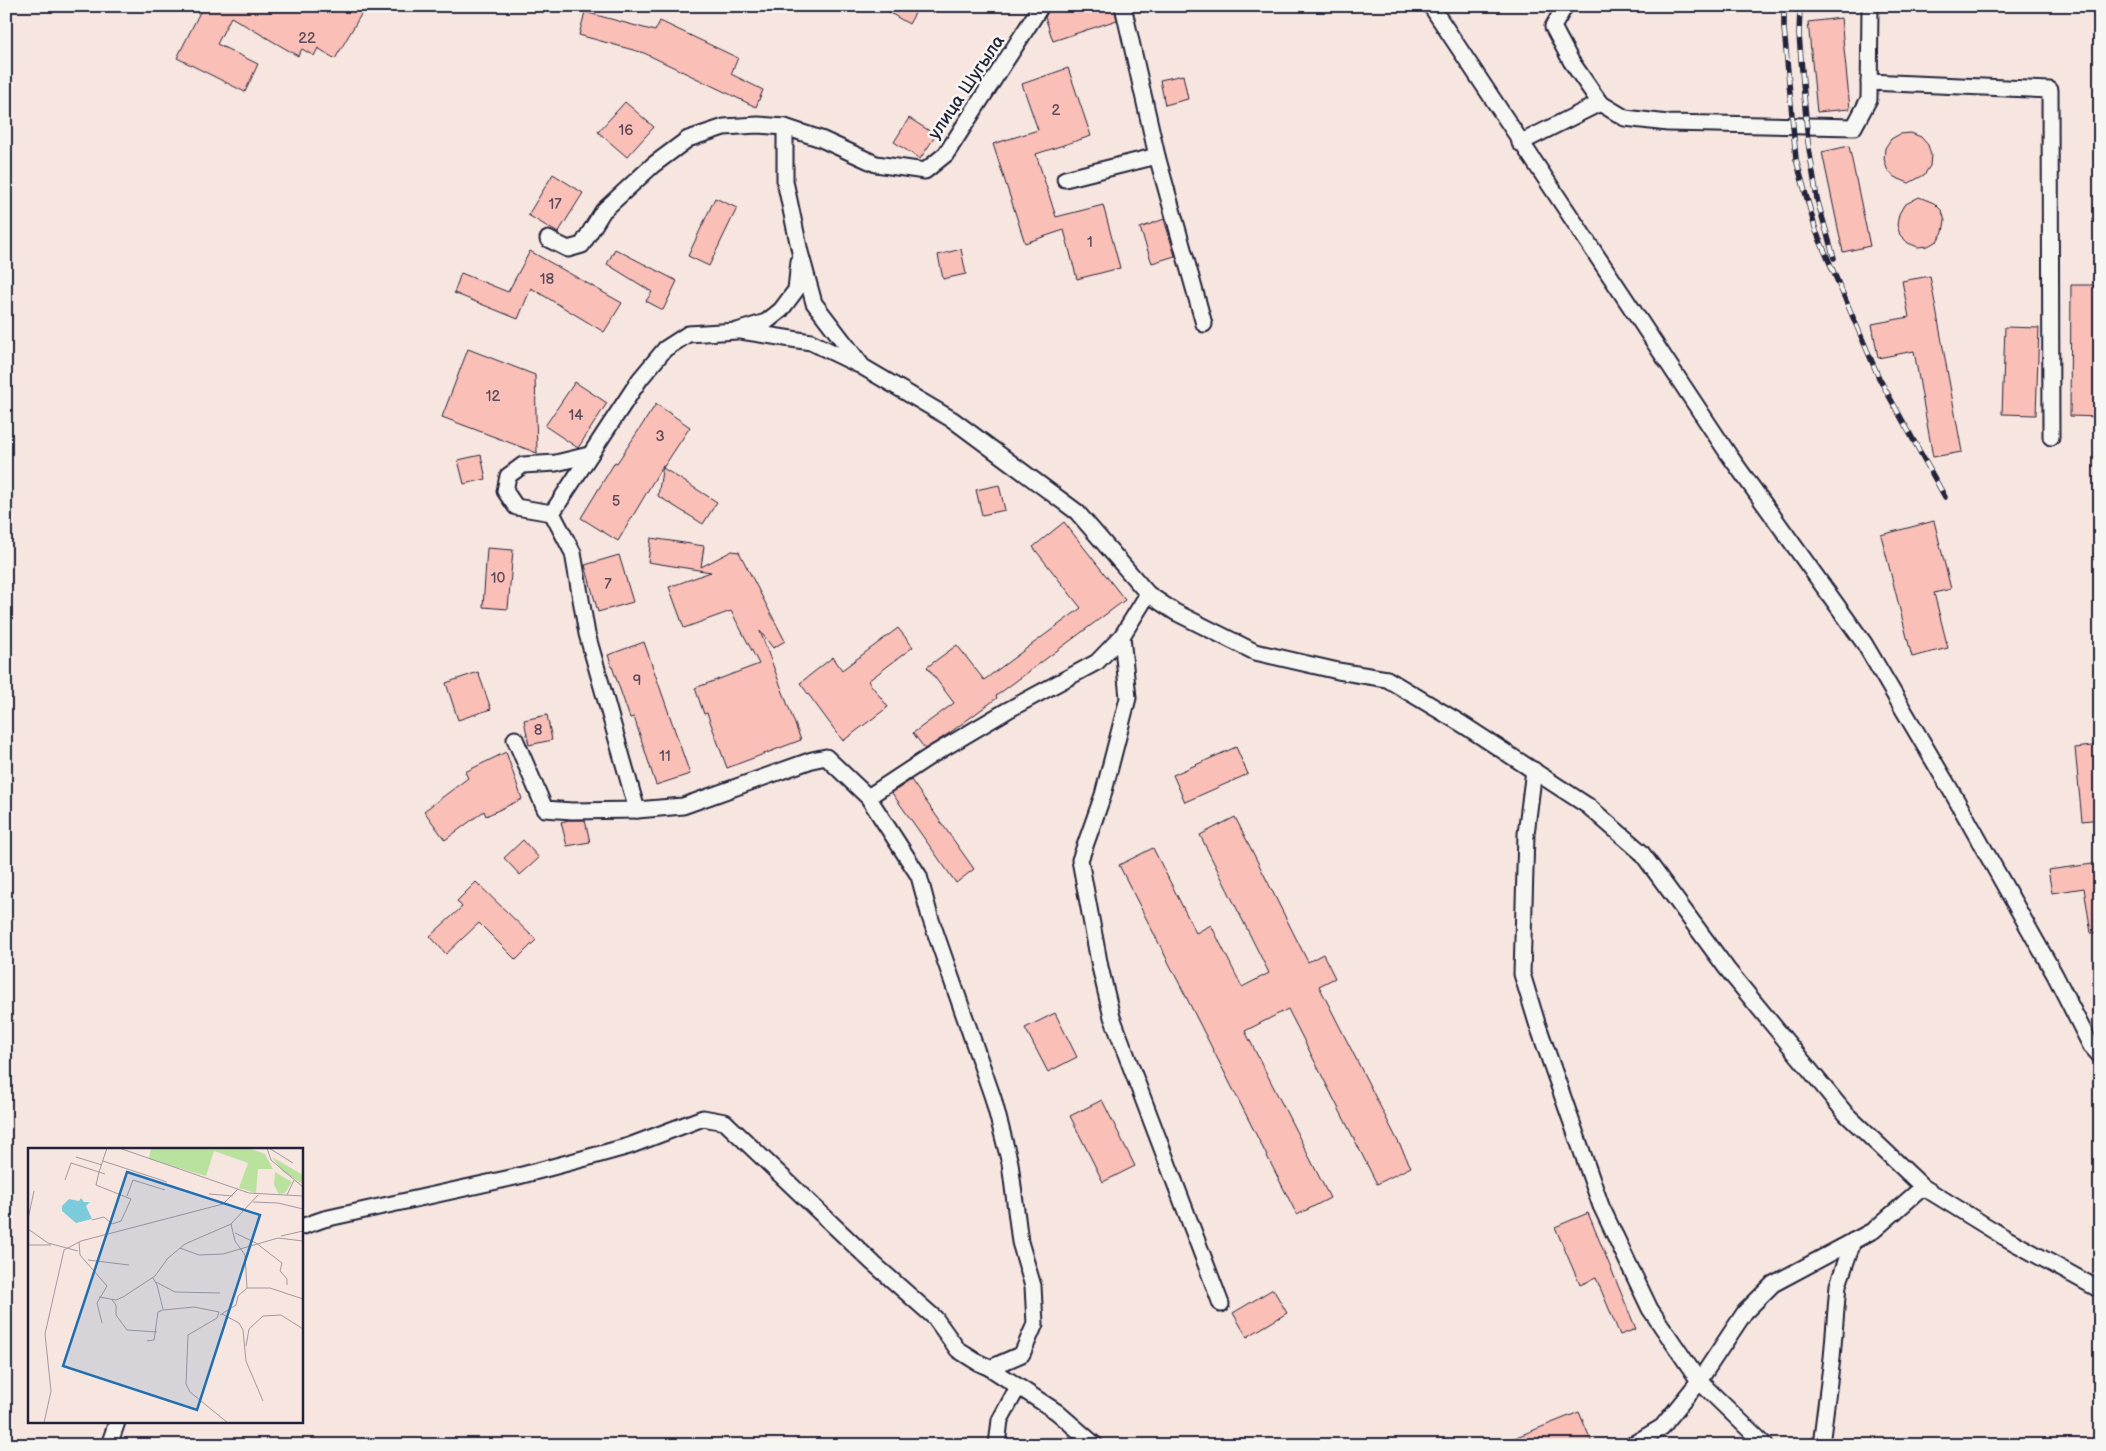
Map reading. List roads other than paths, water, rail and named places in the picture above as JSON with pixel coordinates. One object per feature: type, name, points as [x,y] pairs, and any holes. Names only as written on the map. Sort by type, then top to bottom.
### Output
[{"type":"street","name":"улица Шугыла","points":[[548,239],[568,249],[582,246],[603,211],[654,165],[688,139],[724,127],[758,125],[785,127],[821,138],[876,164],[925,170],[946,154],[1041,6]]},
{"type":"street","points":[[1123,6],[1158,156],[1204,324]]},
{"type":"street","points":[[1431,6],[1520,143],[1729,455],[1864,643],[1953,794],[2054,975],[2091,1046],[2100,1056]]},
{"type":"street","points":[[1565,6],[1553,27],[1571,61],[1600,103],[1625,118],[1668,123],[1854,127],[1869,99],[1870,6]]},
{"type":"street","points":[[1869,82],[2050,90],[2051,437]]},
{"type":"street","points":[[1520,143],[1600,103]]},
{"type":"street","points":[[785,127],[785,181],[800,252],[814,303],[862,367]]},
{"type":"street","points":[[1065,180],[1158,156]]},
{"type":"street","points":[[737,331],[766,322],[781,310],[796,290],[800,252]]},
{"type":"street","points":[[552,513],[640,379],[665,349],[688,334],[737,331],[811,342],[862,367],[953,420],[1077,512],[1148,594],[1175,612],[1255,652],[1338,671],[1387,679],[1534,770],[1588,806],[1641,852],[1727,969],[1846,1114],[1923,1188],[2004,1237],[2100,1290]]},
{"type":"street","points":[[552,513],[516,507],[505,491],[508,476],[523,465],[556,463],[590,455]]},
{"type":"street","points":[[552,513],[573,553],[587,634],[637,810]]},
{"type":"street","points":[[868,797],[940,750],[1008,710],[1097,662],[1122,636],[1148,594]]},
{"type":"street","points":[[1122,636],[1128,698],[1103,795],[1080,860],[1100,967],[1112,1017],[1220,1304]]},
{"type":"street","points":[[515,739],[545,809],[572,812],[637,810],[683,806],[812,760],[826,757],[868,797],[919,876],[930,917],[993,1098],[1010,1163],[1020,1242],[1033,1286],[1035,1324],[1022,1354],[990,1368]]},
{"type":"street","points":[[1534,770],[1526,834],[1522,974],[1537,1024],[1601,1206],[1650,1309],[1699,1381],[1765,1445]]},
{"type":"street","points":[[302,1227],[324,1220],[515,1177],[586,1158],[629,1146],[703,1118],[725,1122],[874,1264],[935,1318],[958,1350],[990,1368],[1058,1412],[1095,1445]]},
{"type":"street","points":[[1632,1445],[1662,1427],[1699,1381],[1745,1312],[1773,1284],[1874,1230],[1923,1188]]},
{"type":"street","points":[[1821,1445],[1832,1358],[1838,1284],[1853,1241]]},
{"type":"street","points":[[997,1445],[1000,1420],[1018,1387]]},
{"type":"street","points":[[110,1445],[116,1424]]},
{"type":"railway","points":[[1784,6],[1784,28],[1796,159],[1816,231],[1879,378],[1945,497]]},
{"type":"railway","points":[[1800,6],[1799,35],[1808,142],[1817,199],[1834,258]]}]
